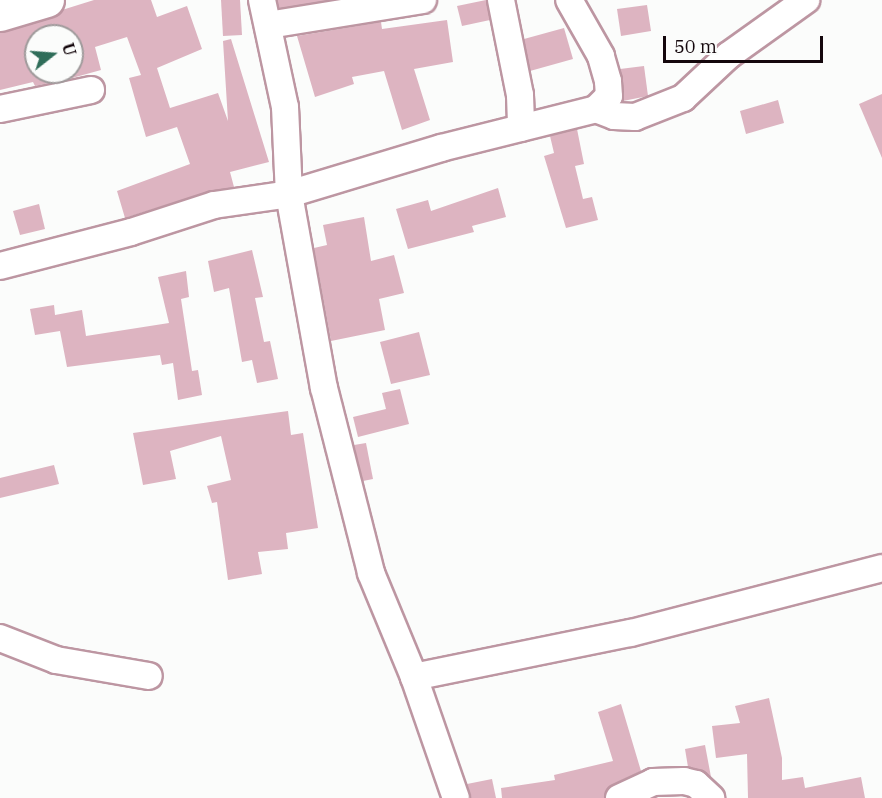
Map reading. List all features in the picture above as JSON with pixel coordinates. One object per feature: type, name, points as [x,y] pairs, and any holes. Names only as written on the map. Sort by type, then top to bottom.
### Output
[{"type":"street","points":[[0,14],[48,0]]},
{"type":"street","points":[[262,0],[285,107],[289,194],[320,370],[371,573],[414,677],[456,798]]},
{"type":"street","points":[[268,25],[423,0]]},
{"type":"street","points":[[501,0],[520,95],[521,128]]},
{"type":"street","points":[[0,266],[131,232],[214,205],[289,194],[596,109],[609,96],[602,56],[569,0]]},
{"type":"street","points":[[596,109],[614,116],[635,117],[683,98],[729,55],[806,0]]},
{"type":"street","points":[[0,109],[91,90]]},
{"type":"street","points":[[414,677],[631,633],[882,568]]},
{"type":"street","points":[[0,638],[56,660],[149,676]]},
{"type":"street","points":[[619,798],[653,782],[684,781],[696,784],[711,798]]},
{"type":"building","points":[[94,0],[151,0],[157,17],[187,6],[202,49],[157,68],[170,108],[218,93],[228,121],[223,41],[231,39],[269,162],[230,172],[234,187],[210,191],[125,218],[117,191],[190,164],[177,127],[146,137],[129,78],[141,75],[127,37],[95,47],[101,70],[84,75],[84,24],[30,24],[52,18],[62,10]]},
{"type":"building","points":[[221,0],[240,0],[242,35],[223,36]]},
{"type":"building","points":[[277,0],[329,0],[279,8]]},
{"type":"building","points":[[486,0],[490,20],[462,26],[457,6]]},
{"type":"building","points":[[647,5],[651,31],[621,36],[617,9]]},
{"type":"building","points":[[447,20],[453,62],[414,69],[430,120],[402,130],[384,71],[352,77],[354,84],[315,97],[297,36],[381,22],[382,29]]},
{"type":"building","points":[[24,26],[25,84],[0,90],[0,32]]},
{"type":"building","points":[[564,28],[573,59],[530,71],[524,39]]},
{"type":"building","points":[[644,66],[648,96],[623,101],[620,69]]},
{"type":"building","points":[[882,94],[882,158],[859,104]]},
{"type":"building","points":[[778,100],[784,123],[746,134],[740,111]]},
{"type":"building","points":[[577,129],[584,164],[575,166],[583,199],[592,197],[598,220],[566,228],[544,156],[554,153],[550,136]]},
{"type":"building","points":[[498,188],[506,217],[472,226],[474,232],[408,249],[396,209],[428,200],[431,211]]},
{"type":"building","points":[[39,204],[45,229],[20,235],[13,211]]},
{"type":"building","points":[[364,217],[371,261],[394,255],[404,293],[379,299],[385,330],[331,341],[314,248],[327,245],[323,225]]},
{"type":"building","points":[[252,250],[263,297],[255,298],[264,342],[270,341],[278,379],[257,383],[252,360],[242,362],[229,288],[214,292],[208,261]]},
{"type":"building","points":[[186,271],[189,297],[181,299],[192,371],[198,370],[202,395],[178,400],[173,363],[162,365],[160,355],[67,367],[60,331],[35,335],[30,309],[54,305],[55,315],[82,310],[86,336],[169,323],[158,277]]},
{"type":"building","points":[[419,332],[430,375],[391,384],[380,342]]},
{"type":"building","points":[[400,389],[409,424],[358,437],[353,417],[386,409],[382,393]]},
{"type":"building","points":[[288,411],[291,435],[303,433],[318,528],[286,533],[288,549],[258,552],[262,574],[228,580],[217,502],[212,503],[207,486],[231,480],[221,436],[170,451],[176,479],[143,485],[133,433]]},
{"type":"building","points":[[366,443],[373,479],[363,481],[354,445]]},
{"type":"building","points":[[54,465],[59,484],[0,498],[0,478]]},
{"type":"building","points":[[769,698],[782,758],[782,780],[803,777],[805,788],[861,777],[865,798],[748,798],[747,754],[716,758],[712,726],[740,723],[735,706]]},
{"type":"building","points":[[621,704],[641,771],[612,785],[604,798],[502,798],[501,788],[555,780],[554,775],[613,761],[598,712]]},
{"type":"building","points":[[705,745],[711,777],[688,767],[685,749]]},
{"type":"building","points":[[492,779],[496,798],[471,798],[467,784]]}]
